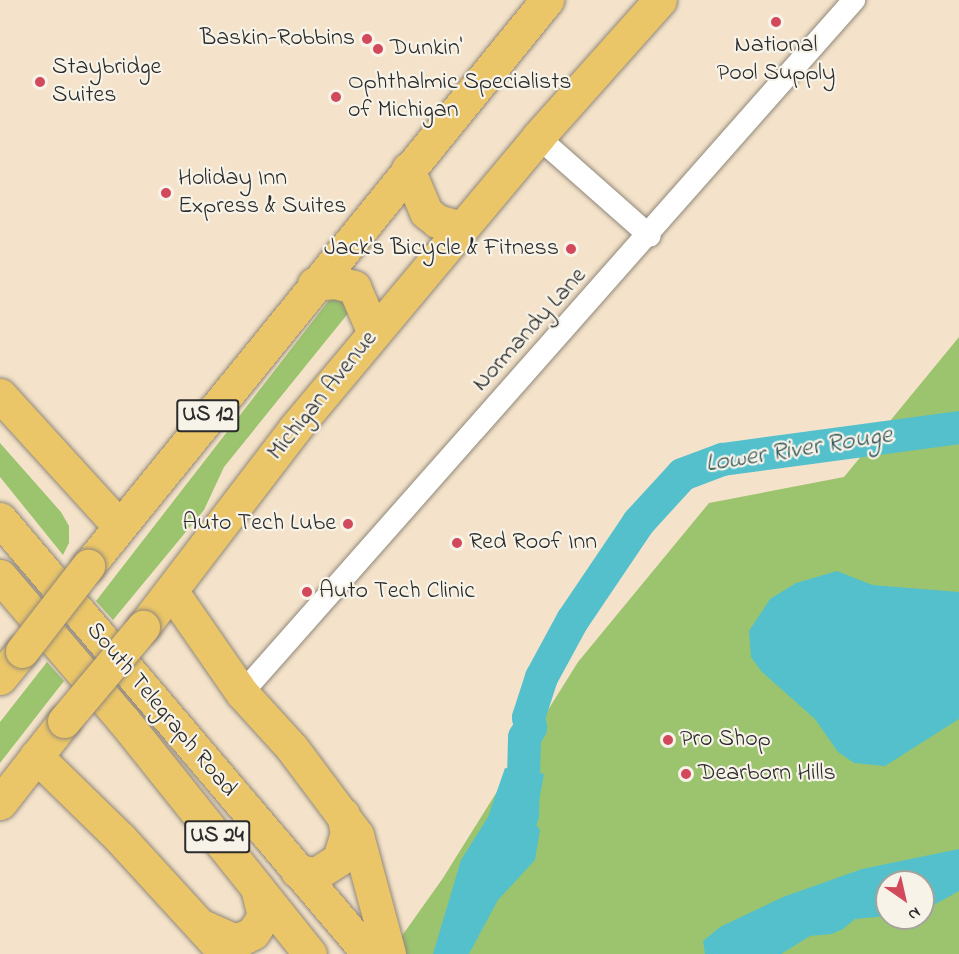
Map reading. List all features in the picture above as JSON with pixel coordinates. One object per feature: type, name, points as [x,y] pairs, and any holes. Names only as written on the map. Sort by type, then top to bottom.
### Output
[{"type":"main road","name":"US 12","points":[[0,678],[314,284],[547,0]]},
{"type":"main road","name":"Michigan Avenue","points":[[0,802],[64,721],[172,592],[248,489],[374,333],[537,137],[660,0]]},
{"type":"main road","points":[[408,169],[426,212],[436,221],[461,228]]},
{"type":"main road","points":[[314,284],[335,282],[354,287],[363,299],[374,333]]},
{"type":"main road","points":[[0,394],[119,526]]},
{"type":"main road","name":"South Telegraph Road","points":[[0,519],[369,954]]},
{"type":"main road","name":"South Telegraph Road","points":[[0,576],[124,721],[310,954]]},
{"type":"main road","points":[[172,592],[242,693],[343,814],[366,858],[389,954]]},
{"type":"main road","points":[[36,756],[120,838],[226,954]]},
{"type":"main road","points":[[297,871],[316,874],[339,859],[347,833],[343,814]]},
{"type":"main road","points":[[200,925],[231,939],[241,939],[253,933],[264,916],[257,888]]},
{"type":"street","name":"Normandy Lane","points":[[242,693],[650,236],[854,0]]},
{"type":"street","points":[[537,137],[650,236]]},
{"type":"green space","points":[[342,294],[350,311],[224,467],[204,510],[113,620],[96,601],[333,295]]},
{"type":"green space","name":"Dearborn Hills","points":[[959,337],[959,954],[389,954],[443,878],[578,662],[709,503],[844,477]]},
{"type":"green space","points":[[0,443],[61,512],[69,526],[69,543],[63,555],[0,477]]},
{"type":"green space","points":[[47,662],[64,681],[0,763],[0,722]]},
{"type":"water","points":[[837,571],[872,585],[959,592],[959,719],[885,766],[854,763],[838,752],[815,719],[761,671],[751,657],[749,631],[770,599],[796,583]]},
{"type":"water","points":[[505,768],[544,774],[535,823],[540,830],[535,860],[498,900],[469,954],[433,954],[461,860],[488,817]]},
{"type":"water","points":[[959,849],[959,891],[935,904],[935,870],[875,870],[875,917],[855,919],[843,929],[832,934],[810,936],[781,954],[705,954],[703,941],[720,927],[783,897],[862,869]]},
{"type":"waterway","name":"Lower River Rouge","points":[[522,815],[524,737],[530,727],[528,717],[541,677],[572,620],[638,522],[682,474],[722,459],[959,427]]},
{"type":"place","name":"National Pool Supply","points":[[776,22]]},
{"type":"place","name":"Baskin-Robbins","points":[[367,39]]},
{"type":"place","name":"Dunkin'","points":[[378,49]]},
{"type":"place","name":"Staybridge Suites","points":[[40,82]]},
{"type":"place","name":"Ophthalmic Specialists of Michigan","points":[[336,97]]},
{"type":"place","name":"Holiday Inn Express & Suites","points":[[166,193]]},
{"type":"place","name":"Jack's Bicycle & Fitness","points":[[571,249]]},
{"type":"place","name":"Auto Tech Lube","points":[[348,524]]},
{"type":"place","name":"Red Roof Inn","points":[[457,543]]},
{"type":"place","name":"Auto Tech Clinic","points":[[307,592]]},
{"type":"place","name":"Pro Shop","points":[[668,740]]},
{"type":"place","name":"Dearborn Hills","points":[[686,774]]}]
